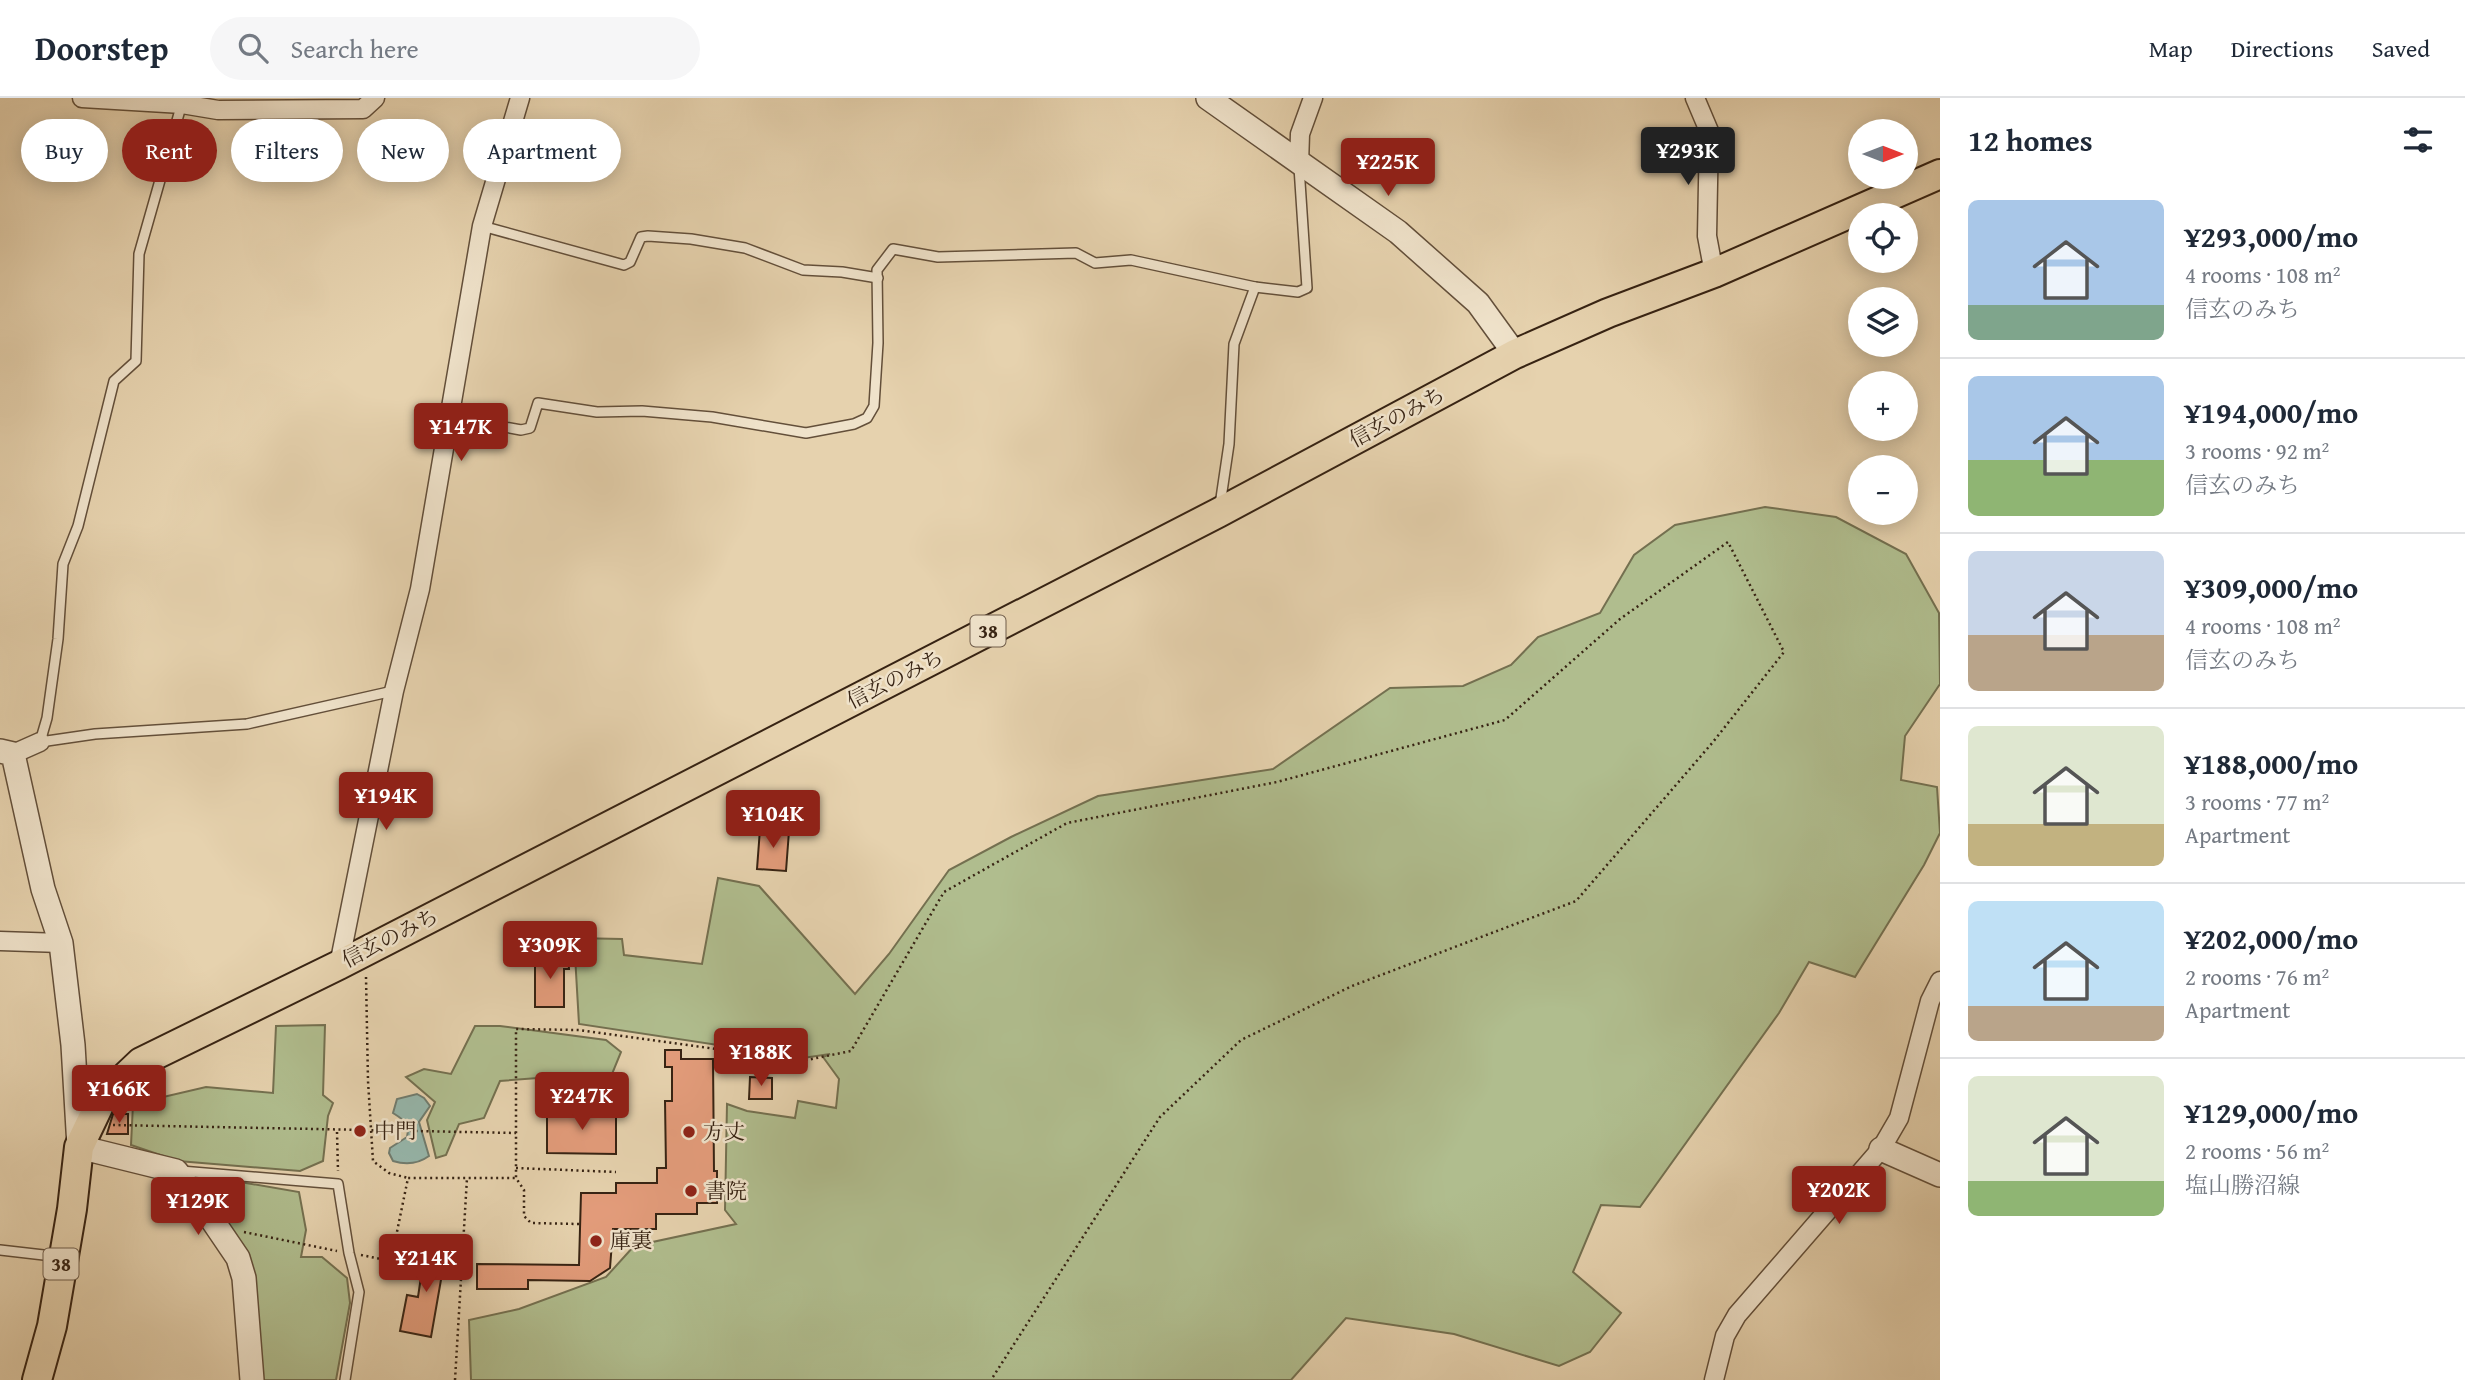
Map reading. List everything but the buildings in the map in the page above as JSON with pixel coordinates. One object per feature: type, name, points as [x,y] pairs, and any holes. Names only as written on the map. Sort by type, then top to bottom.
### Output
[{"type":"main road","name":"信玄のみち","points":[[84,1134],[102,1099],[141,1062],[339,965],[1218,513],[1515,354],[1608,313],[1714,273],[1940,174]]},
{"type":"main road","name":"38","points":[[37,1380],[51,1326],[84,1134]]},
{"type":"street","points":[[82,98],[183,101],[218,110],[363,109],[375,98]]},
{"type":"street","points":[[339,965],[394,691],[420,589],[482,226],[520,98]]},
{"type":"street","points":[[1208,98],[1398,232],[1478,303],[1515,354]]},
{"type":"street","points":[[1299,164],[1300,134],[1313,98]]},
{"type":"street","points":[[1695,98],[1709,131],[1707,236],[1714,273]]},
{"type":"street","points":[[40,742],[7,753],[43,889],[61,943],[84,1134],[176,1171],[217,1227],[238,1258],[244,1278],[252,1380]]},
{"type":"street","points":[[0,940],[61,943]]},
{"type":"street","points":[[1714,1380],[1725,1336],[1737,1315],[1881,1149],[1899,1118],[1930,1001],[1940,981]]},
{"type":"street","points":[[1881,1149],[1940,1175]]},
{"type":"lane","points":[[183,101],[139,254],[135,361],[114,381],[78,526],[63,565],[47,718],[40,742],[95,734],[247,724],[394,691]]},
{"type":"lane","points":[[450,417],[521,430],[530,428],[538,402],[547,402],[597,412],[642,411],[712,416],[806,433],[854,425],[867,418],[874,406],[878,343],[877,270],[893,249],[938,257],[1076,253],[1095,263],[1131,260],[1255,287],[1298,292],[1307,288],[1299,164]]},
{"type":"lane","points":[[482,226],[624,265],[630,262],[641,237],[648,236],[691,239],[745,248],[803,270],[842,272],[878,278]]},
{"type":"lane","points":[[1218,513],[1229,444],[1234,344],[1255,287]]},
{"type":"lane","points":[[176,1171],[338,1184],[349,1253],[359,1292],[345,1380]]},
{"type":"lane","points":[[0,1250],[62,1257]]},
{"type":"path","points":[[579,1224],[531,1223],[524,1216],[524,1190],[516,1178],[516,1029],[579,1030],[802,1061],[851,1051],[944,892],[1067,822],[1277,782],[1505,720],[1620,619],[1728,542],[1784,652],[1713,742],[1576,901],[1352,986],[1241,1040],[1160,1117],[991,1380]]},
{"type":"path","points":[[366,951],[373,1161],[388,1172],[408,1178],[516,1178]]},
{"type":"path","points":[[84,1134],[121,1125],[516,1133]]},
{"type":"path","points":[[337,1131],[338,1184]]},
{"type":"path","points":[[516,1168],[616,1172]]},
{"type":"path","points":[[217,1227],[391,1261],[408,1178]]},
{"type":"path","points":[[456,1380],[467,1178]]},
{"type":"green space","points":[[1765,507],[1836,517],[1906,554],[1939,613],[1940,684],[1905,736],[1901,780],[1937,787],[1940,833],[1924,865],[1855,977],[1809,962],[1779,1013],[1640,1207],[1601,1205],[1573,1272],[1621,1313],[1590,1352],[1559,1366],[1454,1334],[1346,1318],[1291,1380],[471,1380],[469,1320],[519,1309],[606,1277],[634,1246],[736,1224],[725,1210],[727,1104],[747,1111],[795,1118],[798,1101],[836,1108],[839,1079],[823,1057],[830,1054],[803,1058],[579,1024],[574,938],[622,939],[624,955],[702,964],[718,878],[759,886],[855,994],[889,954],[949,870],[1098,796],[1273,769],[1390,688],[1463,686],[1511,665],[1538,637],[1600,613],[1634,555],[1675,525]]},
{"type":"green space","points":[[325,1025],[323,1095],[333,1103],[328,1116],[323,1161],[300,1171],[178,1161],[131,1145],[133,1104],[206,1087],[273,1093],[276,1026]]},
{"type":"green space","points":[[475,1026],[500,1026],[606,1040],[621,1052],[610,1079],[583,1086],[538,1078],[500,1081],[484,1118],[459,1124],[446,1155],[436,1158],[427,1120],[435,1102],[406,1077],[424,1069],[451,1074]]},
{"type":"green space","points":[[176,1171],[299,1192],[306,1230],[301,1257],[322,1257],[347,1278],[350,1303],[336,1380],[252,1380],[244,1278]]},
{"type":"water","points":[[417,1094],[430,1106],[419,1122],[429,1156],[412,1163],[393,1161],[390,1148],[407,1137],[408,1132],[405,1122],[393,1113],[397,1099]]},
{"type":"place","name":"中門","points":[[360,1131]]},
{"type":"place","name":"方丈","points":[[689,1132]]},
{"type":"place","name":"書院","points":[[691,1191]]},
{"type":"place","name":"庫裏","points":[[596,1241]]}]
